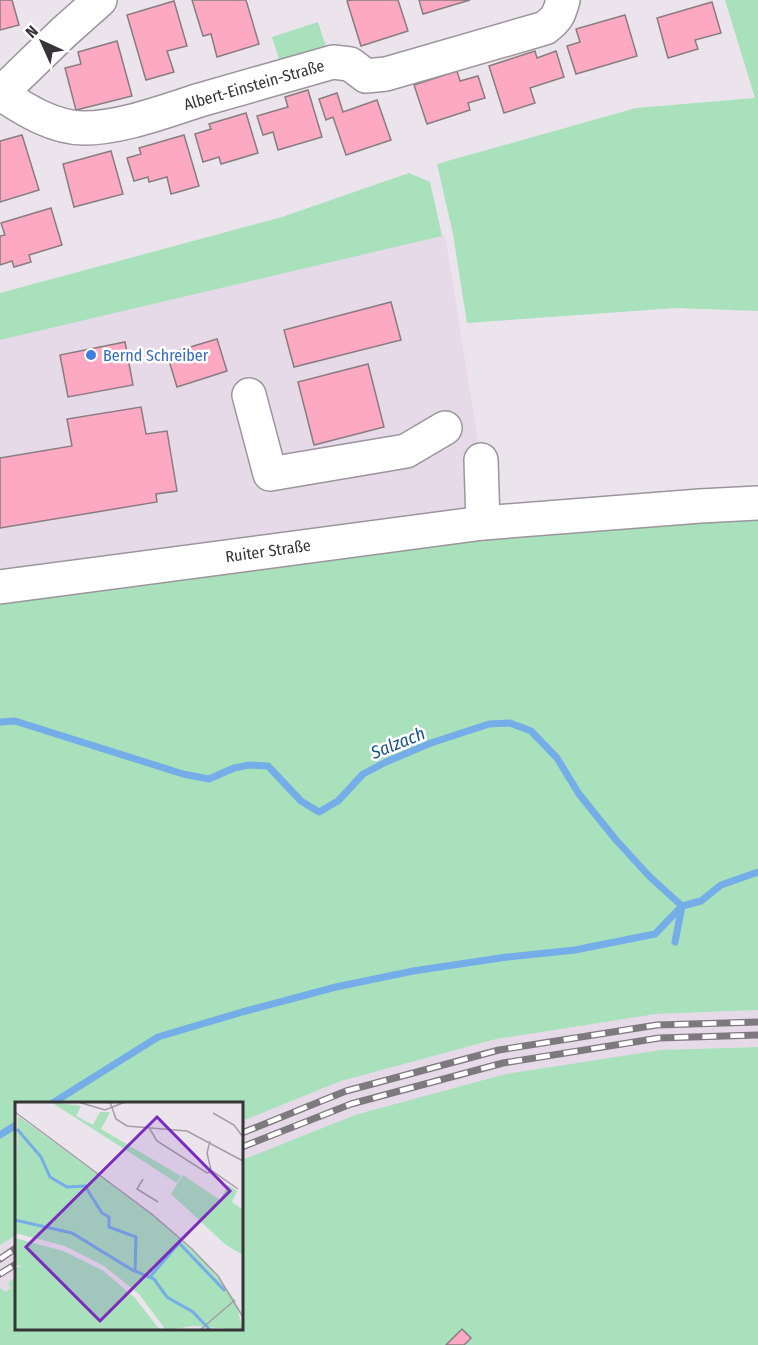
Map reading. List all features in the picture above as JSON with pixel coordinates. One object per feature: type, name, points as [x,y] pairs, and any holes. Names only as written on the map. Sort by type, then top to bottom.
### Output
[{"type":"street","name":"Albert-Einstein-Straße","points":[[99,0],[0,94],[24,109],[68,126],[84,128],[125,123],[333,62],[350,64],[366,76],[386,74],[545,28],[555,20],[563,0]]},
{"type":"street","points":[[249,395],[270,474],[406,451],[445,428]]},
{"type":"street","points":[[481,460],[483,523]]},
{"type":"street","name":"Ruiter Straße","points":[[0,587],[483,523],[758,503]]},
{"type":"shaded area","points":[[445,235],[481,460],[483,506],[0,569],[0,340]]},
{"type":"shaded area","points":[[758,1010],[758,1047],[661,1050],[355,1115],[243,1160],[243,1121],[341,1081],[496,1039],[656,1014]]},
{"type":"shaded area","points":[[15,1236],[15,1278],[8,1283],[11,1288],[4,1293],[0,1288],[0,1245]]},
{"type":"green space","points":[[725,0],[758,0],[758,311],[676,308],[467,323],[453,234],[437,164],[636,108],[755,98]]},
{"type":"green space","points":[[318,22],[327,50],[281,65],[272,37]]},
{"type":"green space","points":[[409,173],[430,182],[442,236],[0,340],[0,293],[282,217]]},
{"type":"green space","points":[[758,503],[758,1010],[656,1014],[496,1039],[341,1081],[243,1121],[243,1102],[15,1102],[15,1236],[0,1245],[0,598]]},
{"type":"green space","points":[[758,1047],[758,1345],[0,1345],[0,1288],[5,1292],[11,1288],[8,1283],[15,1278],[15,1330],[243,1330],[243,1160],[355,1115],[506,1074],[661,1050]]},
{"type":"building","points":[[0,0],[12,0],[19,25],[0,30]]},
{"type":"building","points":[[192,0],[246,0],[259,44],[217,57],[211,34],[203,36]]},
{"type":"building","points":[[398,0],[408,31],[361,46],[347,1]]},
{"type":"building","points":[[419,0],[470,0],[423,14]]},
{"type":"building","points":[[174,1],[187,46],[167,51],[174,72],[146,80],[127,15]]},
{"type":"building","points":[[712,2],[721,33],[695,40],[698,49],[668,58],[657,18]]},
{"type":"building","points":[[625,15],[637,56],[576,74],[567,46],[580,42],[576,29]]},
{"type":"building","points":[[117,41],[132,96],[76,110],[65,68],[81,64],[78,52]]},
{"type":"building","points":[[535,51],[537,58],[556,51],[564,77],[530,88],[535,103],[504,113],[489,66]]},
{"type":"building","points":[[457,71],[460,81],[478,76],[485,98],[468,103],[470,110],[427,124],[414,85]]},
{"type":"building","points":[[308,90],[322,137],[278,150],[273,132],[263,135],[257,116],[288,107],[285,97]]},
{"type":"building","points":[[337,93],[343,112],[377,100],[391,140],[346,155],[333,117],[326,120],[319,99]]},
{"type":"building","points":[[246,113],[258,153],[221,164],[219,157],[203,162],[195,134],[211,129],[209,124]]},
{"type":"building","points":[[22,135],[39,190],[0,202],[0,141]]},
{"type":"building","points":[[184,135],[199,186],[171,194],[167,177],[149,182],[148,177],[134,181],[127,158],[141,154],[139,148]]},
{"type":"building","points":[[111,151],[123,194],[74,207],[63,164]]},
{"type":"building","points":[[51,208],[62,245],[29,255],[31,262],[14,267],[12,261],[0,265],[0,236],[5,235],[1,223]]},
{"type":"building","points":[[391,302],[401,340],[294,367],[284,330]]},
{"type":"building","points":[[217,339],[227,371],[177,387],[167,354]]},
{"type":"building","points":[[125,342],[133,385],[68,397],[60,355]]},
{"type":"building","points":[[368,364],[384,427],[314,445],[298,382]]},
{"type":"building","points":[[141,407],[146,434],[167,431],[177,491],[156,494],[157,502],[0,528],[0,458],[72,446],[67,419]]},
{"type":"building","points":[[462,1329],[471,1338],[464,1345],[446,1345]]},
{"type":"waterway","name":"Salzach","points":[[0,722],[15,721],[183,774],[209,779],[234,768],[249,765],[268,766],[301,801],[319,812],[338,801],[363,774],[386,762],[431,743],[489,724],[510,723],[531,731],[557,758],[579,794],[616,840],[650,877],[682,906],[701,901],[721,885],[758,872]]},
{"type":"waterway","points":[[675,942],[682,906]]},
{"type":"waterway","points":[[54,1102],[158,1037],[336,987],[413,971],[575,950],[655,934],[682,906]]},
{"type":"waterway","points":[[0,1135],[15,1126]]},
{"type":"railway","points":[[243,1133],[346,1091],[499,1050],[657,1025],[758,1022]]},
{"type":"railway","points":[[243,1147],[351,1104],[503,1063],[659,1038],[758,1035]]},
{"type":"railway","points":[[0,1259],[15,1249]]},
{"type":"railway","points":[[0,1274],[15,1265]]},
{"type":"place","name":"Bernd Schreiber","points":[[91,355]]}]
